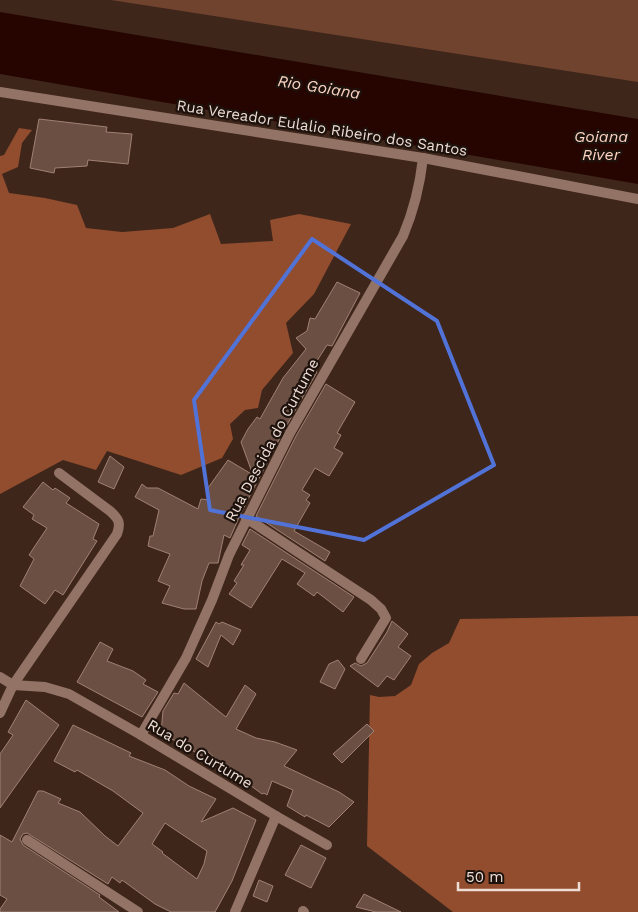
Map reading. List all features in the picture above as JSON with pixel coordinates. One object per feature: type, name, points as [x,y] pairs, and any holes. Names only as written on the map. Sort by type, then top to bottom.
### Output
[{"type":"street","name":"Rua Vereador Eulalio Ribeiro dos Santos","points":[[0,92],[423,158],[638,198]]},
{"type":"street","name":"Rua Descida do Curtume","points":[[141,735],[186,658],[246,518],[290,433],[403,236],[413,212],[420,184],[423,158]]},
{"type":"street","points":[[0,713],[13,685],[118,534],[120,525],[118,518],[59,473]]},
{"type":"street","points":[[246,518],[382,609],[386,618],[360,659]]},
{"type":"street","points":[[0,676],[13,685]]},
{"type":"street","name":"Rua do Curtume","points":[[13,685],[45,687],[69,694],[328,845]]},
{"type":"street","points":[[235,912],[276,816]]},
{"type":"street","points":[[27,840],[138,912]]},
{"type":"highlighted area","points":[[312,239],[437,321],[494,465],[364,540],[210,510],[194,400]]},
{"type":"shaded area","points":[[111,0],[638,0],[638,82]]},
{"type":"shaded area","points":[[19,128],[32,130],[22,143],[18,167],[2,174],[9,193],[77,205],[86,228],[122,232],[173,228],[210,214],[221,244],[273,241],[270,220],[299,214],[351,224],[314,294],[286,323],[293,353],[262,390],[258,408],[245,410],[230,424],[233,439],[222,458],[181,475],[107,451],[96,470],[63,460],[0,494],[0,156],[4,155]]},
{"type":"shaded area","points":[[638,616],[638,912],[453,912],[367,846],[370,695],[379,697],[395,696],[411,685],[419,664],[432,653],[449,643],[460,619]]},
{"type":"water","name":"Goiana River","points":[[0,12],[638,119],[638,184],[0,74]]},
{"type":"building","points":[[39,119],[107,127],[106,132],[132,134],[128,164],[88,160],[87,166],[55,168],[54,173],[30,168]]},
{"type":"building","points":[[337,282],[360,293],[332,346],[327,345],[313,367],[317,372],[284,430],[230,538],[224,535],[218,563],[209,563],[202,581],[196,609],[184,609],[162,603],[170,586],[158,581],[170,554],[148,546],[150,536],[153,536],[159,510],[135,497],[142,484],[147,488],[158,488],[198,509],[201,499],[209,500],[208,488],[228,460],[253,475],[241,442],[257,417],[260,419],[283,378],[306,349],[296,338],[307,331],[310,318],[315,319]]},
{"type":"building","points":[[326,384],[355,402],[337,433],[341,435],[334,448],[343,453],[329,476],[315,468],[302,490],[310,495],[306,500],[310,503],[294,531],[330,552],[325,561],[256,516],[296,436]]},
{"type":"building","points":[[110,456],[124,467],[114,489],[98,482]]},
{"type":"building","points":[[43,482],[53,490],[55,488],[70,498],[66,503],[99,524],[93,539],[97,541],[63,595],[55,590],[45,604],[20,586],[34,559],[29,555],[47,528],[32,519],[34,515],[23,507]]},
{"type":"building","points":[[250,529],[354,597],[343,612],[317,592],[314,596],[297,584],[305,573],[282,559],[251,608],[229,594],[237,583],[234,581],[244,565],[241,565],[250,550],[242,545]]},
{"type":"building","points":[[392,621],[408,634],[398,647],[411,656],[394,680],[387,676],[378,687],[350,666],[355,663],[361,666],[367,663]]},
{"type":"building","points":[[216,622],[219,624],[222,622],[241,630],[233,645],[221,635],[208,667],[196,659]]},
{"type":"building","points":[[100,642],[113,649],[107,661],[133,671],[146,680],[143,684],[158,692],[142,717],[77,682]]},
{"type":"building","points":[[338,660],[345,669],[335,689],[320,682],[329,664]]},
{"type":"building","points":[[184,683],[226,717],[245,685],[256,694],[236,729],[256,738],[297,750],[284,766],[339,792],[354,802],[329,827],[306,815],[305,817],[287,806],[293,790],[272,781],[267,795],[262,794],[246,782],[231,775],[206,750],[202,756],[161,733],[163,711],[174,693],[178,694]]},
{"type":"building","points":[[26,700],[59,725],[0,808],[0,754],[13,735],[8,732]]},
{"type":"building","points":[[367,724],[374,731],[342,763],[333,754]]},
{"type":"building","points":[[73,725],[131,753],[129,756],[165,770],[189,786],[216,799],[201,822],[233,808],[256,820],[232,881],[215,912],[171,912],[155,904],[122,880],[120,883],[112,877],[108,884],[27,833],[23,834],[20,839],[23,845],[100,895],[99,897],[119,912],[0,912],[7,899],[0,895],[0,835],[12,842],[38,791],[43,791],[61,799],[58,803],[80,812],[118,846],[143,813],[113,791],[77,770],[75,772],[54,761]],"holes":[[[165,823],[207,851],[204,864],[197,879],[152,844]]]},
{"type":"building","points":[[301,845],[326,858],[311,888],[285,875]]},
{"type":"building","points":[[259,880],[273,886],[267,902],[253,896]]},
{"type":"building","points":[[364,894],[401,912],[376,912],[356,907]]},
{"type":"water label","name":"Rio Goiana","points":[[319,87]]}]
